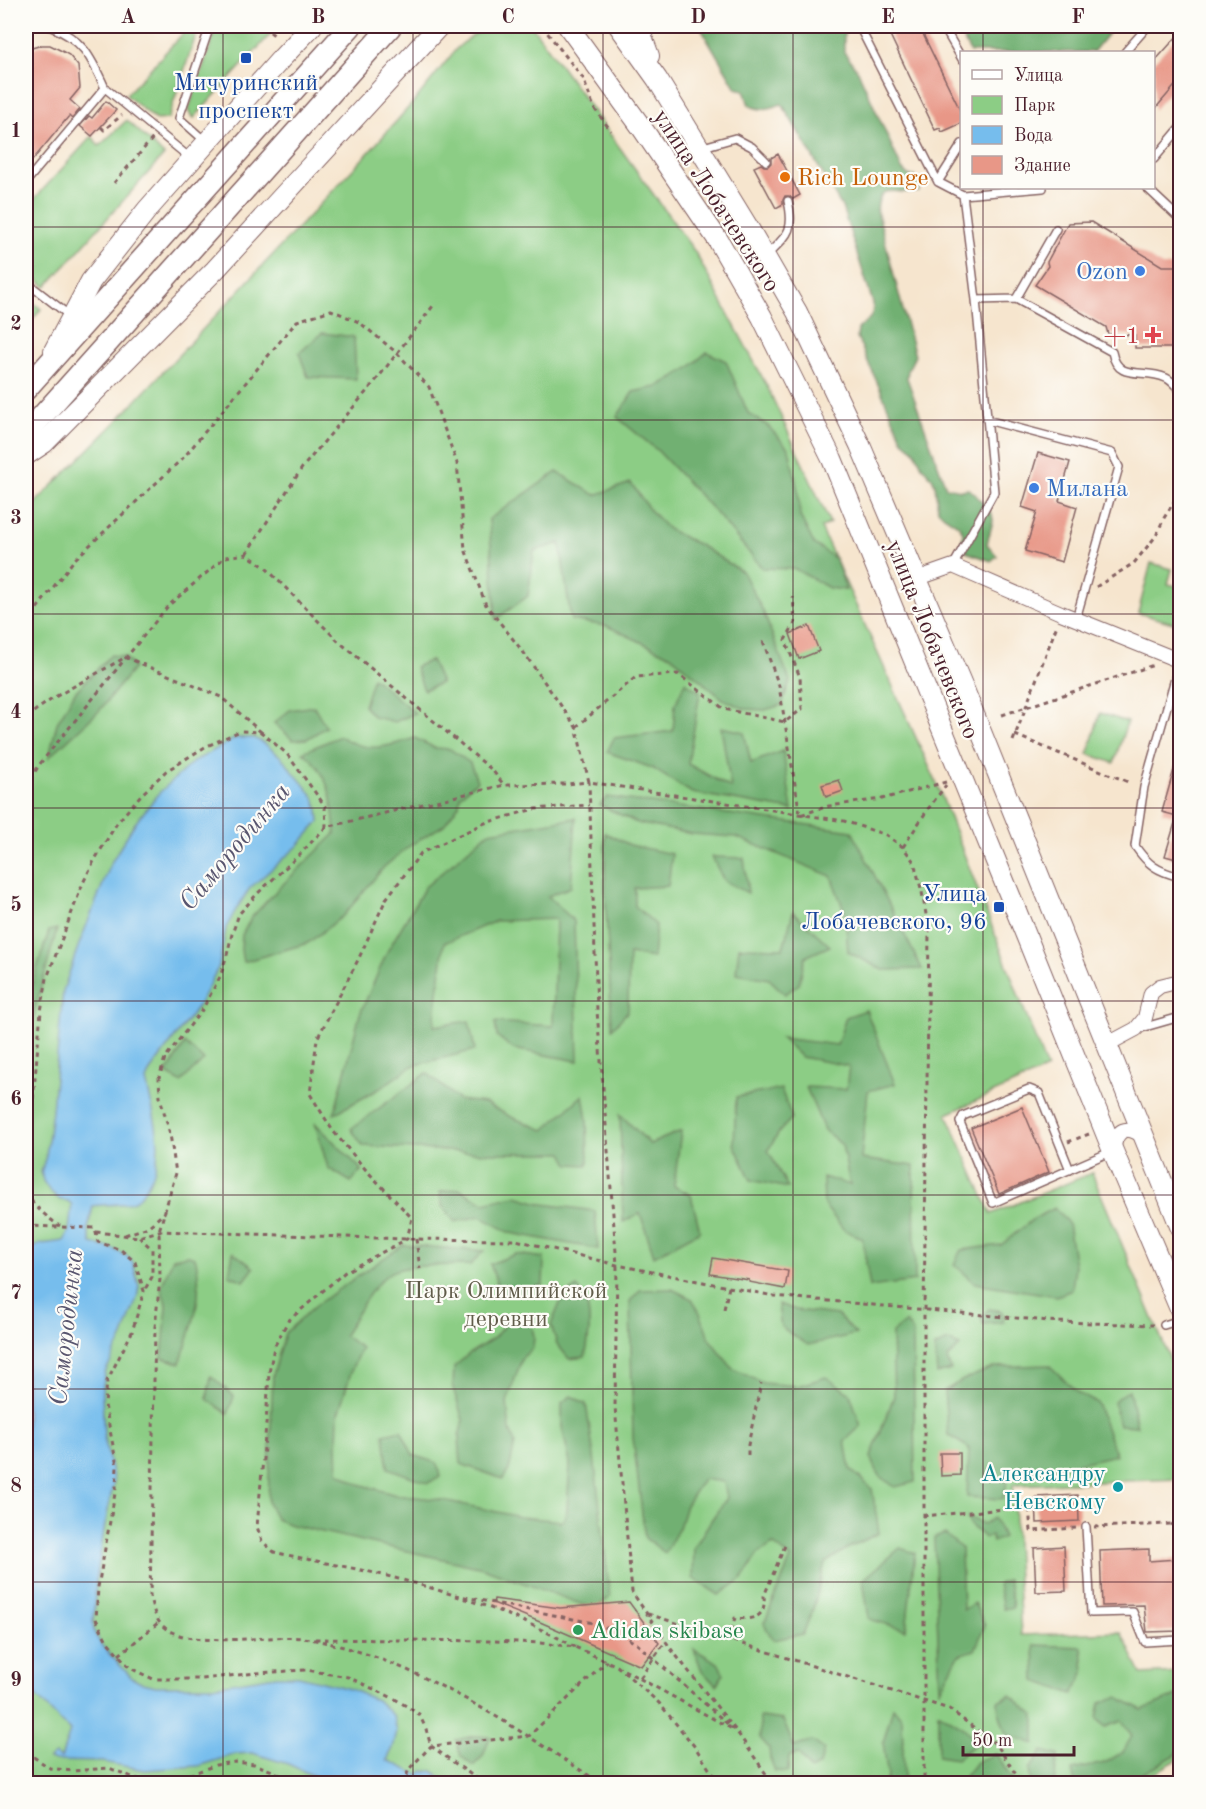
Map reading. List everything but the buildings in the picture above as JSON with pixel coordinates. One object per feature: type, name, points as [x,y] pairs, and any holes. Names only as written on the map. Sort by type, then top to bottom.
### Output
[{"type":"main road","points":[[46,366],[91,281],[147,210],[312,26]]},
{"type":"main road","points":[[26,389],[351,26]]},
{"type":"main road","points":[[26,434],[391,26]]},
{"type":"main road","points":[[26,455],[44,443],[215,270],[435,26]]},
{"type":"main road","name":"улица Лобачевского","points":[[568,26],[642,128],[718,240],[762,317],[827,449],[1113,1151],[1180,1309]]},
{"type":"main road","name":"улица Лобачевского","points":[[619,26],[657,79],[765,257],[796,312],[860,445],[965,692],[1180,1226]]},
{"type":"main road","points":[[638,26],[657,79]]},
{"type":"street","points":[[916,579],[953,566],[1178,660]]},
{"type":"street","points":[[1106,1045],[1136,1029],[1145,1018],[1151,993],[1160,986],[1180,981]]},
{"type":"street","points":[[1113,1151],[1118,1134],[1123,1130],[1131,1130],[1144,1138]]},
{"type":"lane","points":[[49,26],[69,35],[90,56],[105,88],[192,160]]},
{"type":"lane","points":[[206,143],[179,118],[209,29],[208,26]]},
{"type":"lane","points":[[859,26],[938,182],[963,195],[1032,189]]},
{"type":"lane","points":[[943,26],[960,56]]},
{"type":"lane","points":[[1126,51],[1148,26]]},
{"type":"lane","points":[[26,182],[105,88]]},
{"type":"lane","points":[[1155,158],[1180,128]]},
{"type":"lane","points":[[699,148],[735,138],[752,147],[766,161]]},
{"type":"lane","points":[[938,182],[960,147]]},
{"type":"lane","points":[[1148,189],[1180,219]]},
{"type":"lane","points":[[953,566],[994,492],[976,300],[963,195]]},
{"type":"lane","points":[[765,257],[788,234],[790,220],[788,201]]},
{"type":"lane","points":[[1016,299],[1056,229]]},
{"type":"lane","points":[[26,282],[72,317]]},
{"type":"lane","points":[[976,300],[1016,299],[1112,352],[1114,362],[1126,372],[1167,378],[1180,390]]},
{"type":"lane","points":[[987,420],[1112,453],[1119,467],[1076,619]]},
{"type":"lane","points":[[1178,660],[1144,787],[1135,846],[1145,861],[1163,873],[1180,877]]},
{"type":"lane","points":[[1136,1029],[1180,1017]]},
{"type":"lane","points":[[1070,1170],[1039,1093],[1029,1089],[963,1116],[960,1122],[993,1203],[1070,1170],[1113,1151]]},
{"type":"lane","points":[[1164,1325],[1180,1320]]},
{"type":"lane","points":[[1086,1527],[1091,1613],[1133,1612],[1145,1642],[1180,1640]]},
{"type":"path","points":[[263,26],[275,36]]},
{"type":"path","points":[[542,26],[583,78],[594,108],[611,131]]},
{"type":"path","points":[[100,127],[104,130],[130,109]]},
{"type":"path","points":[[114,183],[158,132]]},
{"type":"path","points":[[246,554],[302,468],[433,306]]},
{"type":"path","points":[[26,623],[74,560],[184,457],[297,321],[331,310],[359,322],[397,353],[429,387],[457,463],[465,549],[486,605],[524,653],[576,727],[588,782],[597,1011],[617,1265],[615,1407],[632,1592],[773,1784]]},
{"type":"path","points":[[1084,594],[1134,563],[1156,536],[1180,492]]},
{"type":"path","points":[[26,787],[39,765],[168,606],[225,557],[246,554],[265,567],[337,640],[492,770],[504,785]]},
{"type":"path","points":[[576,727],[636,677],[678,674],[724,709],[785,722],[802,709],[800,676],[785,639],[795,623],[793,597]]},
{"type":"path","points":[[1013,741],[1061,613]]},
{"type":"path","points":[[763,641],[779,686],[800,815]]},
{"type":"path","points":[[26,717],[55,697],[125,657]]},
{"type":"path","points":[[125,657],[220,697],[287,754],[325,806],[326,826]]},
{"type":"path","points":[[1002,715],[1178,660]]},
{"type":"path","points":[[26,1160],[41,1011],[47,978],[80,891],[94,861],[117,823],[166,771],[205,747],[240,731],[261,732]]},
{"type":"path","points":[[1015,735],[1128,782]]},
{"type":"path","points":[[575,1647],[505,1641],[212,1639],[172,1633],[159,1622],[150,1598],[155,1327],[160,1279],[159,1231],[176,1173],[170,1134],[160,1097],[159,1078],[165,1058],[202,1010],[220,977],[239,914],[326,826],[504,785],[588,782],[844,821],[886,835],[903,847],[914,862],[929,932],[924,1311],[924,1784]]},
{"type":"path","points":[[800,815],[829,806],[882,799],[949,782],[903,847]]},
{"type":"path","points":[[590,805],[534,809],[485,823],[421,853],[386,899],[358,960],[317,1039],[310,1094],[333,1131],[412,1218],[407,1239],[345,1272],[288,1322],[274,1347],[269,1373],[256,1527],[262,1541],[274,1552],[389,1577],[455,1595],[593,1623],[615,1631],[637,1644],[737,1732]]},
{"type":"path","points":[[1077,1139],[1089,1134]]},
{"type":"path","points":[[26,1152],[28,1145]]},
{"type":"path","points":[[26,1193],[44,1216],[61,1227]]},
{"type":"path","points":[[124,1235],[148,1227],[166,1211]]},
{"type":"path","points":[[26,1226],[95,1230],[139,1237],[159,1231],[516,1240],[617,1265],[774,1296],[1060,1322],[1164,1325]]},
{"type":"path","points":[[95,1230],[98,1242],[121,1250],[135,1262],[144,1291]]},
{"type":"path","points":[[139,1237],[152,1249],[152,1277],[144,1291],[132,1332],[107,1381],[105,1405],[117,1466],[116,1488],[98,1587],[96,1619],[107,1641],[130,1668],[153,1679],[202,1679],[306,1670],[348,1677],[395,1699],[419,1714],[430,1746],[484,1784]]},
{"type":"path","points":[[416,1239],[420,1269]]},
{"type":"path","points":[[724,1309],[729,1287]]},
{"type":"path","points":[[748,1455],[761,1383]]},
{"type":"path","points":[[923,1516],[1029,1506],[1031,1531],[1171,1524],[1180,1528]]},
{"type":"path","points":[[1171,1524],[1180,1518]]},
{"type":"path","points":[[728,1639],[735,1618],[755,1618],[762,1612],[765,1605],[764,1596],[786,1543]]},
{"type":"path","points":[[455,1595],[544,1630],[640,1678],[737,1732]]},
{"type":"path","points":[[646,1614],[949,1709],[997,1745],[1022,1784]]},
{"type":"path","points":[[118,1656],[159,1622]]},
{"type":"path","points":[[307,1639],[366,1653],[425,1677],[529,1736],[602,1784]]},
{"type":"path","points":[[640,1678],[666,1641]]},
{"type":"path","points":[[403,1784],[409,1769],[430,1746],[529,1736],[607,1661]]},
{"type":"path","points":[[617,1666],[659,1703],[695,1747],[719,1784]]},
{"type":"path","points":[[26,1752],[50,1768],[72,1771],[109,1768],[140,1780],[191,1774],[216,1765],[235,1762],[254,1764],[276,1772],[294,1784]]},
{"type":"green space","points":[[190,26],[199,26],[168,119],[156,120],[126,95]]},
{"type":"green space","points":[[217,26],[278,26],[194,118],[188,111]]},
{"type":"green space","name":"Парк Олимпийской деревни","points":[[493,26],[532,26],[695,252],[767,386],[830,523],[821,528],[937,784],[1047,1069],[947,1114],[991,1214],[1092,1173],[1180,1383],[1180,1402],[1174,1406],[1180,1421],[1180,1479],[1013,1485],[1021,1635],[1121,1632],[1141,1674],[1180,1672],[1180,1758],[1135,1784],[26,1784],[26,512],[115,423],[370,151],[457,48],[473,35]]},
{"type":"green space","points":[[702,26],[844,26],[844,52],[858,71],[902,169],[908,175],[915,177],[919,184],[919,191],[884,192],[877,210],[915,356],[907,378],[946,487],[968,489],[992,514],[993,521],[987,544],[997,556],[991,561],[969,553],[962,547],[963,532],[958,525],[938,510],[932,478],[922,466],[915,451],[903,441],[857,337],[858,329],[871,316],[873,303],[842,207],[782,104],[761,109],[749,105],[744,90],[736,88],[702,30]]},
{"type":"green space","points":[[956,26],[1114,26],[1094,51],[969,51]]},
{"type":"green space","points":[[127,120],[164,155],[46,287],[26,270],[26,208],[92,136],[99,146]]},
{"type":"green space","points":[[26,296],[41,309],[26,328]]},
{"type":"green space","points":[[322,333],[354,337],[356,379],[308,377],[299,353]]},
{"type":"green space","points":[[707,352],[726,361],[748,413],[768,426],[789,449],[798,491],[800,516],[814,544],[836,559],[846,590],[829,588],[795,569],[762,568],[717,514],[658,451],[617,417],[633,392],[657,387],[689,368]]},
{"type":"green space","points":[[557,472],[595,495],[631,483],[649,509],[668,529],[743,572],[763,611],[790,681],[782,705],[765,710],[745,709],[723,699],[671,656],[607,626],[571,620],[560,543],[534,551],[528,596],[496,619],[489,519]]},
{"type":"green space","points":[[1151,563],[1172,569],[1168,584],[1180,587],[1180,625],[1138,613]]},
{"type":"green space","points":[[111,655],[125,657],[134,668],[99,711],[49,757],[57,723],[75,692]]},
{"type":"green space","points":[[431,660],[441,683],[424,690],[415,667]]},
{"type":"green space","points":[[373,677],[415,713],[395,722],[374,717],[364,706]]},
{"type":"green space","points":[[685,682],[700,692],[688,764],[731,788],[721,727],[744,732],[751,763],[783,751],[792,810],[692,793],[652,768],[607,752],[614,738],[673,731],[675,705]]},
{"type":"green space","points":[[314,706],[326,727],[307,739],[293,740],[274,723],[290,710]]},
{"type":"green space","points":[[1100,713],[1127,722],[1114,763],[1088,754]]},
{"type":"green space","points":[[340,736],[350,742],[368,747],[386,746],[415,738],[435,748],[450,749],[470,763],[477,781],[460,796],[459,805],[444,825],[412,844],[384,867],[344,915],[308,943],[243,962],[242,935],[251,918],[335,834],[328,788],[319,769],[303,752]]},
{"type":"green space","points":[[607,797],[852,831],[922,969],[883,970],[848,952],[845,913],[831,876],[736,837],[692,834],[637,823],[600,805]]},
{"type":"green space","points":[[576,818],[571,887],[548,896],[574,921],[578,1061],[513,1049],[497,1036],[495,1022],[553,1026],[556,919],[496,921],[444,943],[434,1026],[469,1021],[475,1050],[412,1066],[377,1090],[334,1114],[360,1014],[388,950],[425,887],[489,832]]},
{"type":"green space","points":[[605,833],[630,845],[672,854],[668,886],[635,888],[635,906],[656,925],[653,958],[629,954],[628,1011],[612,1029],[605,887]]},
{"type":"green space","points":[[712,857],[744,858],[748,893],[724,881]]},
{"type":"green space","points":[[793,912],[830,946],[805,957],[799,984],[785,994],[769,979],[736,973],[739,947],[783,948]]},
{"type":"green space","points":[[57,929],[35,1010],[26,1084],[26,1002],[49,931]]},
{"type":"green space","points":[[866,1010],[895,1084],[868,1091],[861,1159],[914,1166],[915,1281],[870,1287],[862,1238],[844,1230],[824,1205],[823,1177],[850,1185],[842,1145],[824,1130],[806,1087],[846,1089],[849,1066],[801,1057],[781,1038],[837,1045],[846,1017]]},
{"type":"green space","points":[[185,1043],[204,1060],[181,1082],[166,1074]]},
{"type":"green space","points":[[427,1073],[459,1100],[485,1103],[511,1117],[544,1130],[583,1095],[587,1120],[588,1165],[569,1164],[563,1153],[486,1153],[363,1146],[351,1129]]},
{"type":"green space","points":[[781,1089],[792,1118],[768,1150],[788,1188],[751,1180],[734,1144],[736,1097]]},
{"type":"green space","points":[[620,1114],[650,1144],[681,1131],[674,1186],[691,1195],[700,1231],[654,1256],[640,1213],[623,1222]]},
{"type":"green space","points":[[315,1123],[362,1170],[351,1182],[328,1168]]},
{"type":"green space","points":[[459,1189],[484,1203],[516,1196],[543,1204],[595,1211],[598,1249],[510,1233],[480,1216],[455,1222],[442,1205],[440,1192]]},
{"type":"green space","points":[[1055,1208],[1068,1223],[1075,1266],[1072,1290],[1057,1296],[975,1283],[954,1264],[961,1250],[1001,1245],[1032,1220]]},
{"type":"green space","points":[[403,1245],[484,1251],[470,1265],[440,1265],[395,1270],[381,1280],[364,1303],[344,1335],[361,1348],[338,1414],[338,1472],[356,1483],[396,1495],[443,1500],[520,1517],[563,1521],[567,1509],[570,1463],[562,1427],[562,1403],[571,1396],[586,1404],[610,1597],[594,1609],[483,1568],[291,1525],[276,1519],[268,1502],[273,1375],[285,1333],[316,1305]]},
{"type":"green space","points":[[233,1252],[254,1268],[244,1281],[229,1275]]},
{"type":"green space","points":[[516,1254],[544,1258],[543,1285],[501,1295],[490,1264]]},
{"type":"green space","points":[[188,1255],[195,1257],[199,1284],[198,1298],[193,1324],[180,1363],[162,1358],[167,1307],[161,1287],[173,1258]]},
{"type":"green space","points":[[577,1287],[586,1302],[588,1311],[588,1339],[585,1357],[569,1359],[557,1344],[551,1325],[563,1296]]},
{"type":"green space","points":[[672,1289],[692,1299],[710,1340],[733,1369],[763,1383],[797,1386],[826,1377],[850,1394],[861,1426],[845,1441],[850,1469],[872,1489],[879,1533],[848,1548],[825,1563],[814,1606],[803,1634],[773,1640],[764,1624],[791,1558],[773,1544],[758,1554],[742,1579],[719,1595],[693,1578],[694,1548],[727,1498],[724,1482],[703,1479],[686,1505],[679,1528],[665,1553],[645,1538],[633,1438],[630,1301],[640,1290]]},
{"type":"green space","points":[[778,1304],[796,1310],[837,1315],[856,1334],[808,1345],[781,1327]]},
{"type":"green space","points":[[989,1309],[1002,1311],[1004,1322],[983,1324],[981,1317]]},
{"type":"green space","points":[[510,1318],[531,1320],[534,1337],[533,1348],[522,1358],[507,1402],[510,1430],[515,1443],[509,1470],[503,1479],[461,1464],[459,1437],[463,1420],[453,1388],[454,1367],[470,1353],[494,1338]]},
{"type":"green space","points":[[906,1322],[913,1332],[915,1482],[895,1487],[879,1476],[871,1457],[894,1396],[892,1333]]},
{"type":"green space","points":[[948,1341],[960,1346],[947,1359],[951,1370],[937,1374],[935,1347]]},
{"type":"green space","points":[[1049,1365],[1079,1394],[1097,1403],[1116,1455],[1048,1470],[1009,1475],[1003,1499],[967,1497],[969,1448],[948,1435],[944,1391],[963,1380],[995,1367]]},
{"type":"green space","points":[[211,1376],[234,1396],[228,1414],[207,1399]]},
{"type":"green space","points":[[1129,1390],[1137,1426],[1119,1425],[1114,1401]]},
{"type":"green space","points":[[401,1430],[413,1455],[437,1463],[440,1477],[428,1483],[388,1468],[384,1434]]},
{"type":"green space","points":[[967,1517],[984,1524],[994,1518],[1003,1537],[993,1542],[991,1535],[985,1538],[970,1525]]},
{"type":"green space","points":[[945,1534],[961,1548],[963,1610],[974,1603],[985,1625],[975,1650],[959,1655],[940,1690],[934,1538]]},
{"type":"green space","points":[[900,1548],[915,1553],[906,1630],[869,1619],[863,1580]]},
{"type":"green space","points":[[1008,1580],[1013,1607],[1003,1609],[998,1584]]},
{"type":"green space","points":[[1034,1645],[1082,1647],[1084,1673],[1073,1694],[1035,1681]]},
{"type":"green space","points":[[694,1649],[718,1663],[724,1674],[716,1685],[702,1671]]},
{"type":"green space","points":[[1180,1694],[1180,1746],[1177,1754],[1126,1783],[1075,1783],[1072,1770],[1105,1763],[1123,1752],[1132,1736],[1122,1721],[1105,1727],[1097,1718],[1100,1703],[1118,1697],[1142,1710]]},
{"type":"green space","points":[[1010,1695],[1035,1715],[1035,1744],[1006,1734],[998,1701]]},
{"type":"green space","points":[[893,1707],[902,1718],[904,1776],[907,1783],[884,1783],[888,1777],[883,1743]]},
{"type":"green space","points":[[938,1712],[964,1728],[978,1742],[957,1759],[938,1756]]},
{"type":"green space","points":[[760,1717],[783,1720],[794,1747],[812,1741],[824,1749],[820,1765],[810,1770],[799,1754],[789,1756],[788,1772],[775,1771],[769,1748],[760,1738]]},
{"type":"green space","points":[[475,1736],[490,1737],[483,1756],[473,1766],[461,1756],[456,1740]]},
{"type":"green space","points":[[1042,1751],[1058,1755],[1054,1783],[1031,1783],[1029,1770]]},
{"type":"green space","points":[[996,1754],[1014,1783],[960,1783],[976,1762]]},
{"type":"water","name":"Самородинка","points":[[236,738],[254,738],[281,757],[314,797],[319,822],[298,846],[250,888],[226,928],[219,966],[198,1006],[150,1071],[146,1080],[158,1145],[157,1158],[149,1183],[141,1196],[134,1201],[93,1206],[88,1229],[91,1243],[113,1249],[127,1256],[133,1263],[139,1286],[123,1336],[105,1373],[102,1392],[104,1437],[114,1481],[96,1582],[94,1632],[102,1646],[132,1678],[156,1686],[213,1686],[276,1676],[299,1676],[350,1689],[378,1701],[393,1716],[397,1731],[387,1760],[418,1775],[424,1771],[433,1771],[450,1783],[329,1783],[288,1764],[252,1753],[236,1754],[198,1766],[144,1770],[103,1762],[55,1761],[49,1759],[55,1754],[61,1758],[70,1731],[26,1686],[26,1250],[41,1244],[64,1241],[69,1228],[72,1205],[68,1201],[60,1200],[49,1190],[43,1181],[41,1172],[46,1156],[52,1111],[63,991],[112,861],[133,826],[159,793],[193,762]]},
{"type":"place","name":"Мичуринский проспект","points":[[246,58]]},
{"type":"place","name":"Rich Lounge","points":[[785,177]]},
{"type":"place","name":"Ozon","points":[[1140,271]]},
{"type":"place","name":"+1","points":[[1153,335]]},
{"type":"place","name":"Милана","points":[[1034,488]]},
{"type":"place","name":"Улица Лобачевского, 96","points":[[999,907]]},
{"type":"place","name":"Александру Невскому","points":[[1118,1487]]},
{"type":"place","name":"Adidas skibase","points":[[578,1630]]}]
